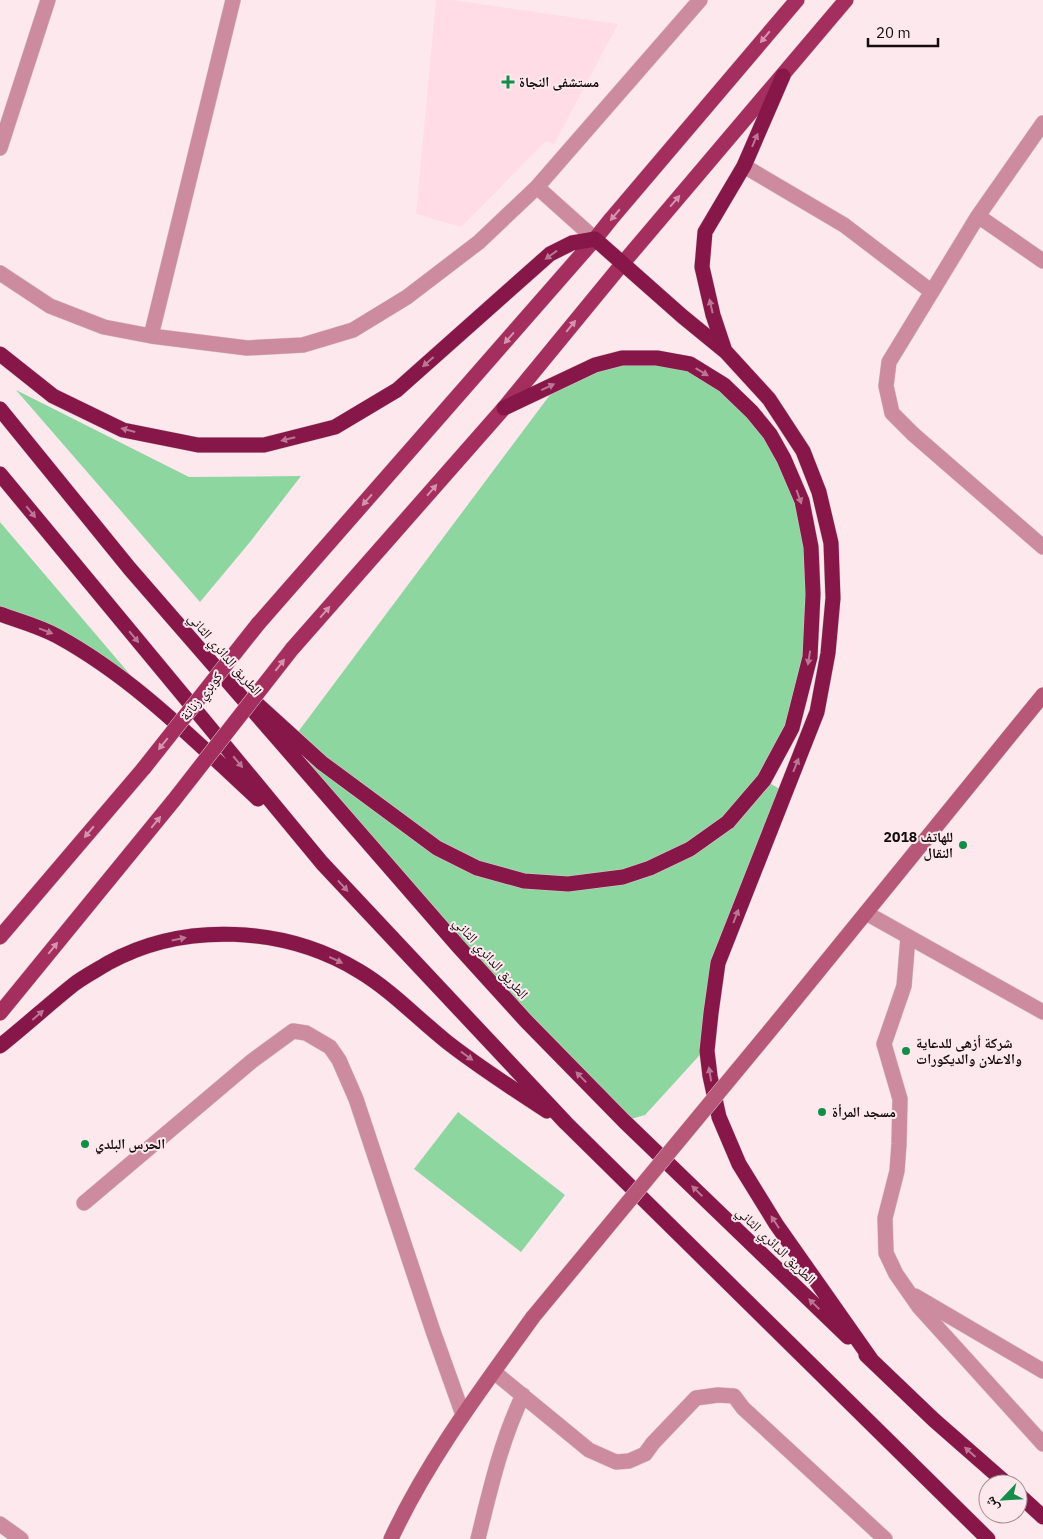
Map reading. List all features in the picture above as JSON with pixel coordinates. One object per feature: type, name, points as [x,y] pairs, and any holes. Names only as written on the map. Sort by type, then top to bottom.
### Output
[{"type":"highway","points":[[726,352],[713,315],[702,267],[705,232],[744,166],[782,76]]},
{"type":"highway","points":[[0,354],[53,396],[123,430],[198,445],[264,445],[335,427],[397,390],[550,254],[572,243],[596,240],[726,352],[769,399],[803,451],[819,492],[830,543],[833,598],[828,653],[817,712],[718,963],[707,1051],[710,1076],[719,1117],[739,1164],[776,1224],[873,1362]]},
{"type":"highway","points":[[234,689],[262,707],[322,763],[437,848],[477,868],[524,881],[568,884],[623,877],[650,868],[690,849],[728,822],[764,780],[792,728],[810,658],[813,594],[811,547],[802,501],[784,459],[770,434],[752,412],[724,385],[690,364],[657,358],[622,358],[595,365],[504,408]]},
{"type":"highway","name":"الطريق الدائري الثاني","points":[[0,409],[130,569],[458,946],[526,1021],[624,1121],[873,1362],[934,1420],[996,1474]]},
{"type":"highway","points":[[0,474],[322,863]]},
{"type":"highway","points":[[0,614],[55,635],[104,664],[150,698],[265,805],[322,863],[566,1123],[988,1539]]},
{"type":"highway","points":[[0,1046],[74,984],[131,952],[158,943],[196,935],[239,933],[316,950],[358,970],[392,994],[454,1047],[505,1084],[566,1123]]},
{"type":"highway","points":[[1028,1503],[1043,1517]]},
{"type":"main road","name":"كوبري زناتة","points":[[0,937],[144,768],[258,624],[596,240],[618,211],[796,0]]},
{"type":"main road","points":[[0,1013],[174,800],[292,649],[504,408],[623,263],[846,0]]},
{"type":"street","points":[[0,148],[48,0]]},
{"type":"street","points":[[151,336],[233,0]]},
{"type":"street","points":[[0,273],[50,306],[104,327],[151,336],[247,348],[303,345],[353,330],[407,297],[479,242],[537,187],[700,0]]},
{"type":"street","points":[[1043,123],[978,216],[889,362],[886,386],[892,413],[913,434],[1043,548]]},
{"type":"street","points":[[744,166],[844,225],[932,292]]},
{"type":"street","points":[[537,187],[596,240]]},
{"type":"street","points":[[978,216],[1043,261]]},
{"type":"street","points":[[390,1539],[417,1487],[463,1415],[533,1317],[777,1022],[1043,695]]},
{"type":"street","points":[[866,913],[1043,1012]]},
{"type":"street","points":[[908,937],[904,986],[884,1044],[900,1099],[897,1171],[885,1218],[886,1253],[896,1274],[919,1307],[1043,1444]]},
{"type":"street","points":[[84,1203],[252,1061],[293,1031],[306,1033],[317,1038],[330,1047],[339,1060],[356,1098],[433,1331],[463,1415]]},
{"type":"street","points":[[911,1293],[1043,1371]]},
{"type":"street","points":[[494,1372],[589,1450],[616,1462],[629,1461],[645,1454],[696,1398],[718,1395],[734,1396],[743,1408],[885,1539]]},
{"type":"street","points":[[478,1539],[501,1448],[523,1395]]},
{"type":"street","points":[[0,1524],[21,1539]]},
{"type":"shaded area","name":"مستشفى النجاة","points":[[436,0],[453,0],[618,24],[554,144],[546,141],[461,227],[416,214]]},
{"type":"green space","points":[[690,364],[757,418],[802,501],[810,657],[764,780],[785,792],[718,963],[708,1046],[645,1115],[624,1121],[280,742],[298,732],[561,380],[595,365]]},
{"type":"green space","points":[[16,390],[189,477],[301,476],[200,602]]},
{"type":"green space","points":[[0,522],[150,698],[55,635],[0,614]]},
{"type":"green space","points":[[458,1112],[565,1195],[521,1252],[414,1169]]},
{"type":"place","name":"مستشفى النجاة","points":[[508,82]]},
{"type":"place","name":"2018 للهاتف النقال","points":[[963,845]]},
{"type":"place","name":"شركة أزهى للدعاية والاعلان والديكورات","points":[[906,1051]]},
{"type":"place","name":"مسجد المرأة","points":[[822,1112]]},
{"type":"place","name":"الحرس البلدي","points":[[85,1144]]}]
